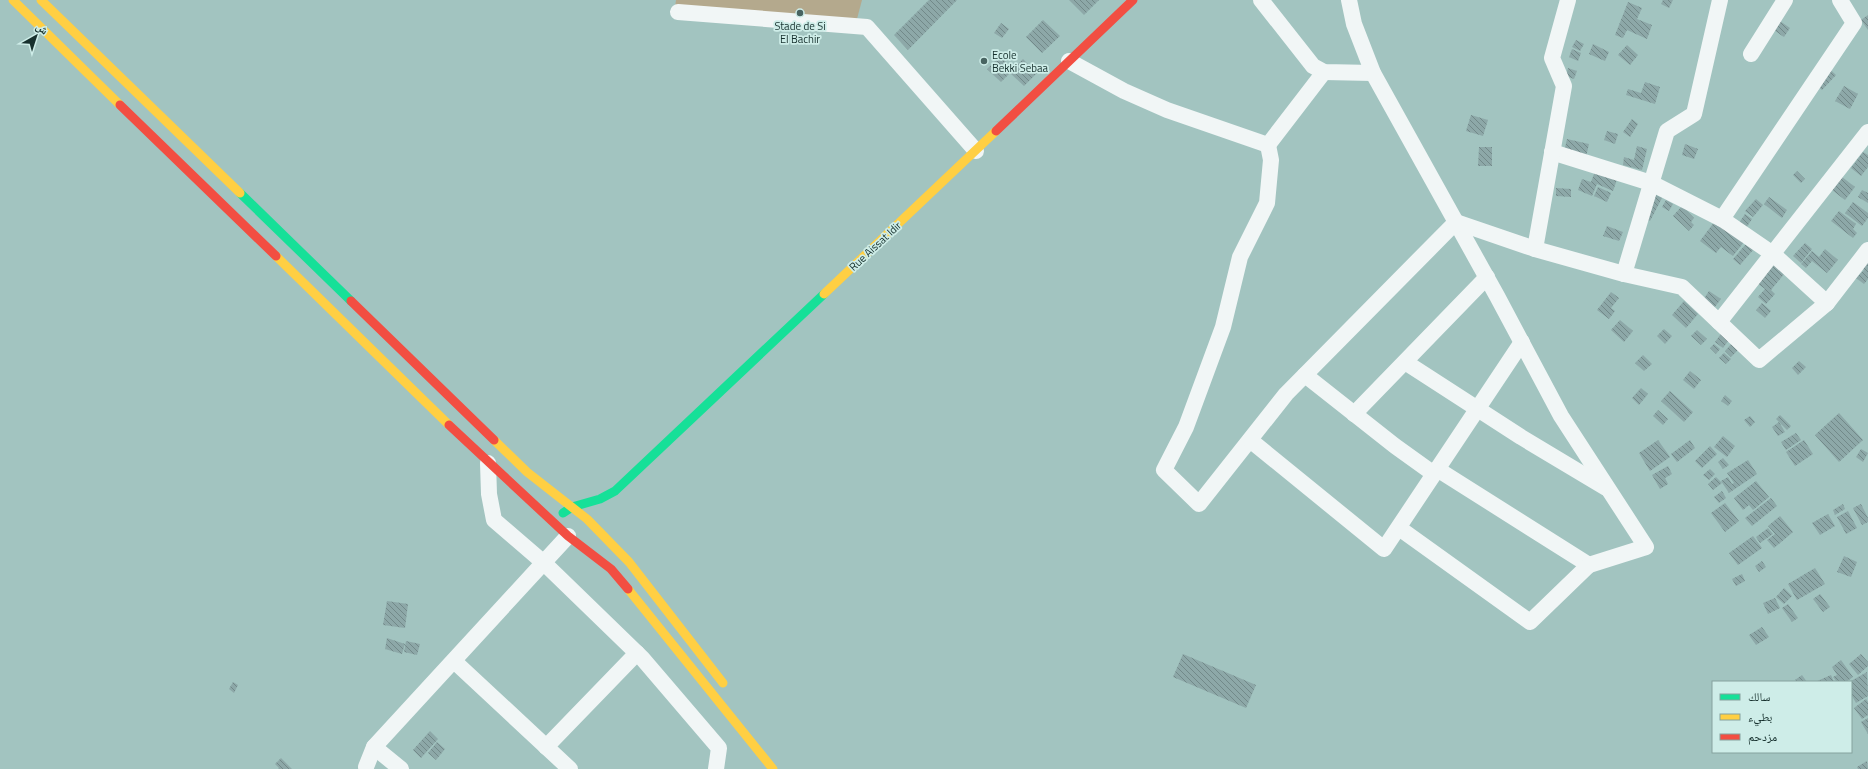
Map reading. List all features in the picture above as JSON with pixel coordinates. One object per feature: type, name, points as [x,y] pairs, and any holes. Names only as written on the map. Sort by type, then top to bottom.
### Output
[{"type":"main road","points":[[13,0],[488,463],[563,531],[597,544],[646,582],[731,693]]},
{"type":"main road","points":[[41,0],[527,472],[572,507],[597,544],[611,569],[628,586],[773,769]]},
{"type":"main road","name":"Rue Aissat Idir","points":[[615,491],[976,151],[1133,0]]},
{"type":"main road","points":[[563,531],[560,516],[572,507],[588,504],[615,491]]},
{"type":"main road","points":[[611,502],[615,491]]},
{"type":"main road","points":[[597,544],[606,524]]},
{"type":"street","points":[[1261,0],[1313,66],[1324,72],[1373,73]]},
{"type":"street","points":[[1348,0],[1354,24],[1373,73],[1487,277],[1561,416],[1646,547],[1588,565],[1530,622],[1399,528]]},
{"type":"street","points":[[1535,249],[1564,86],[1552,58],[1568,0]]},
{"type":"street","points":[[1624,274],[1668,131],[1694,114],[1720,0]]},
{"type":"street","points":[[1751,54],[1785,0]]},
{"type":"street","points":[[1722,219],[1854,23],[1840,0]]},
{"type":"street","points":[[678,12],[867,27],[976,151]]},
{"type":"street","points":[[1069,61],[1124,91],[1168,110],[1268,145]]},
{"type":"street","points":[[1324,72],[1268,145],[1271,160],[1267,203],[1240,256],[1223,327],[1186,427],[1164,470],[1199,504],[1286,394],[1456,222]]},
{"type":"street","points":[[1719,322],[1868,132]]},
{"type":"street","points":[[1552,152],[1651,184],[1722,219],[1773,254],[1827,303]]},
{"type":"street","points":[[1456,222],[1535,249],[1624,274],[1682,288],[1759,360],[1827,303],[1868,250]]},
{"type":"street","points":[[1354,414],[1487,277]]},
{"type":"street","points":[[1250,440],[1384,549],[1522,342]]},
{"type":"street","points":[[1405,362],[1477,409],[1610,491]]},
{"type":"street","points":[[1305,375],[1395,446],[1588,565]]},
{"type":"street","points":[[488,463],[489,494],[494,520],[544,563],[637,653],[719,748],[716,769]]},
{"type":"street","points":[[366,767],[374,747],[544,563],[563,531]]},
{"type":"street","points":[[546,747],[637,653]]},
{"type":"street","points":[[454,661],[570,769]]},
{"type":"street","points":[[374,747],[401,769]]},
{"type":"shaded area","name":"Stade de Si El Bachir","points":[[676,0],[862,0],[857,19],[675,7]]},
{"type":"building","points":[[929,0],[957,0],[908,50],[894,35]]},
{"type":"building","points":[[1069,0],[1099,0],[1084,15]]},
{"type":"building","points":[[1663,0],[1673,0],[1669,8],[1661,4]]},
{"type":"building","points":[[1628,2],[1642,8],[1637,19],[1652,25],[1647,39],[1627,30],[1623,38],[1615,35]]},
{"type":"building","points":[[1868,15],[1868,30],[1861,20]]},
{"type":"building","points":[[1774,17],[1790,28],[1784,37],[1768,26]]},
{"type":"building","points":[[1043,20],[1060,36],[1042,53],[1026,37]]},
{"type":"building","points":[[1001,23],[1009,29],[1002,38],[994,33]]},
{"type":"building","points":[[1576,40],[1584,44],[1580,51],[1572,47]]},
{"type":"building","points":[[1593,44],[1609,52],[1605,61],[1589,54]]},
{"type":"building","points":[[1627,45],[1638,55],[1630,65],[1618,55]]},
{"type":"building","points":[[1572,49],[1581,53],[1578,61],[1569,57]]},
{"type":"building","points":[[1000,56],[1013,69],[1023,59],[1037,73],[1024,86],[1010,73],[1001,82],[987,69]]},
{"type":"building","points":[[1823,63],[1836,75],[1822,90],[1809,79]]},
{"type":"building","points":[[1568,68],[1577,71],[1574,79],[1566,76]]},
{"type":"building","points":[[1645,82],[1660,87],[1655,104],[1626,95],[1628,89],[1641,93]]},
{"type":"building","points":[[1844,86],[1858,94],[1850,109],[1835,101]]},
{"type":"building","points":[[1471,115],[1488,120],[1483,136],[1466,131]]},
{"type":"building","points":[[1632,119],[1638,124],[1630,137],[1623,132]]},
{"type":"building","points":[[1607,131],[1618,134],[1615,144],[1604,140]]},
{"type":"building","points":[[1567,139],[1589,144],[1586,157],[1564,152]]},
{"type":"building","points":[[1685,144],[1698,149],[1694,159],[1682,155]]},
{"type":"building","points":[[1637,146],[1647,149],[1642,170],[1623,165],[1624,157],[1634,160]]},
{"type":"building","points":[[1479,147],[1492,147],[1492,166],[1478,166]]},
{"type":"building","points":[[1863,152],[1868,155],[1868,167],[1861,176],[1851,168]]},
{"type":"building","points":[[1597,166],[1619,174],[1613,191],[1597,184],[1592,196],[1578,190],[1582,179],[1591,182]]},
{"type":"building","points":[[1833,170],[1855,187],[1845,200],[1823,183]]},
{"type":"building","points":[[1797,171],[1805,179],[1801,183],[1793,175]]},
{"type":"building","points":[[1598,187],[1611,193],[1607,202],[1594,196]]},
{"type":"building","points":[[1556,188],[1571,189],[1571,197],[1556,196]]},
{"type":"building","points":[[1647,190],[1662,198],[1650,221],[1635,213]]},
{"type":"building","points":[[1862,190],[1868,193],[1868,203],[1858,197]]},
{"type":"building","points":[[1769,197],[1787,210],[1782,218],[1764,204]]},
{"type":"building","points":[[1756,199],[1763,205],[1753,217],[1745,211]]},
{"type":"building","points":[[1666,200],[1673,204],[1669,211],[1662,207]]},
{"type":"building","points":[[1853,202],[1868,213],[1868,218],[1862,226],[1845,213]]},
{"type":"building","points":[[1682,206],[1694,218],[1691,222],[1694,225],[1689,231],[1673,216]]},
{"type":"building","points":[[1839,211],[1856,224],[1853,229],[1857,233],[1853,238],[1831,221]]},
{"type":"building","points":[[1745,214],[1752,219],[1746,228],[1739,223]]},
{"type":"building","points":[[1715,221],[1744,242],[1733,256],[1721,247],[1716,253],[1700,241]]},
{"type":"building","points":[[1607,226],[1623,232],[1619,241],[1603,236]]},
{"type":"building","points":[[1805,243],[1812,249],[1801,263],[1793,256]]},
{"type":"building","points":[[1746,244],[1753,250],[1740,265],[1733,259]]},
{"type":"building","points":[[1868,247],[1868,279],[1864,284],[1856,278],[1864,270],[1855,262]]},
{"type":"building","points":[[1825,249],[1838,260],[1827,273],[1812,261],[1806,268],[1801,264],[1812,251],[1819,257]]},
{"type":"building","points":[[1766,258],[1785,273],[1771,290],[1775,294],[1766,304],[1758,297],[1765,289],[1750,278]]},
{"type":"building","points":[[1709,291],[1721,299],[1714,308],[1703,300]]},
{"type":"building","points":[[1611,292],[1619,298],[1611,308],[1615,311],[1609,319],[1597,310]]},
{"type":"building","points":[[1684,301],[1698,314],[1686,328],[1672,315]]},
{"type":"building","points":[[1762,303],[1771,311],[1765,318],[1756,310]]},
{"type":"building","points":[[1620,320],[1633,331],[1624,342],[1611,330]]},
{"type":"building","points":[[1664,329],[1672,336],[1665,344],[1657,336]]},
{"type":"building","points":[[1697,330],[1707,339],[1701,345],[1691,336]]},
{"type":"building","points":[[1723,331],[1731,337],[1723,348],[1715,342]]},
{"type":"building","points":[[1732,343],[1739,349],[1731,357],[1725,351]]},
{"type":"building","points":[[1714,344],[1720,349],[1716,354],[1710,348]]},
{"type":"building","points":[[1724,353],[1731,359],[1726,364],[1719,358]]},
{"type":"building","points":[[1643,355],[1652,364],[1644,371],[1635,363]]},
{"type":"building","points":[[1799,361],[1806,367],[1798,375],[1792,368]]},
{"type":"building","points":[[1690,371],[1701,380],[1694,389],[1683,380]]},
{"type":"building","points":[[1641,388],[1648,394],[1639,405],[1632,398]]},
{"type":"building","points":[[1670,391],[1693,412],[1684,422],[1661,401]]},
{"type":"building","points":[[1725,395],[1732,401],[1728,406],[1721,401]]},
{"type":"building","points":[[1658,410],[1668,419],[1663,425],[1653,416]]},
{"type":"building","points":[[1839,413],[1863,440],[1839,462],[1815,435]]},
{"type":"building","points":[[1780,415],[1791,426],[1787,430],[1776,419]]},
{"type":"building","points":[[1750,416],[1755,422],[1750,427],[1744,420]]},
{"type":"building","points":[[1779,422],[1785,432],[1778,436],[1772,427]]},
{"type":"building","points":[[1796,433],[1801,440],[1786,450],[1781,442]]},
{"type":"building","points":[[1723,436],[1735,446],[1727,457],[1714,447]]},
{"type":"building","points":[[1658,440],[1670,457],[1650,471],[1639,453]]},
{"type":"building","points":[[1690,440],[1695,448],[1677,462],[1671,454]]},
{"type":"building","points":[[1804,440],[1813,454],[1795,466],[1786,452]]},
{"type":"building","points":[[1710,446],[1717,454],[1702,468],[1695,461]]},
{"type":"building","points":[[1861,449],[1868,453],[1863,462],[1856,457]]},
{"type":"building","points":[[1723,458],[1729,465],[1723,469],[1718,462]]},
{"type":"building","points":[[1748,460],[1757,474],[1729,493],[1721,481],[1728,477],[1732,484],[1734,483],[1727,473]]},
{"type":"building","points":[[1668,466],[1672,474],[1665,478],[1668,484],[1660,489],[1652,475]]},
{"type":"building","points":[[1710,469],[1715,474],[1709,480],[1703,475]]},
{"type":"building","points":[[1716,477],[1722,483],[1713,490],[1708,484]]},
{"type":"building","points":[[1756,481],[1769,497],[1753,510],[1749,505],[1743,510],[1734,498]]},
{"type":"building","points":[[1722,491],[1726,498],[1719,503],[1714,497]]},
{"type":"building","points":[[1771,498],[1777,506],[1752,526],[1745,518]]},
{"type":"building","points":[[1725,503],[1739,521],[1725,532],[1711,513]]},
{"type":"building","points":[[1843,504],[1845,509],[1835,515],[1833,510]]},
{"type":"building","points":[[1861,504],[1868,518],[1868,522],[1862,525],[1853,508]]},
{"type":"building","points":[[1848,511],[1857,528],[1846,534],[1837,517]]},
{"type":"building","points":[[1828,514],[1835,526],[1820,535],[1812,523]]},
{"type":"building","points":[[1780,516],[1793,532],[1774,548],[1767,540],[1775,534],[1768,526]]},
{"type":"building","points":[[1768,528],[1773,534],[1760,543],[1756,537]]},
{"type":"building","points":[[1753,536],[1762,548],[1738,565],[1729,553]]},
{"type":"building","points":[[1844,556],[1857,562],[1851,577],[1837,572]]},
{"type":"building","points":[[1762,561],[1766,567],[1759,572],[1755,566]]},
{"type":"building","points":[[1815,568],[1825,584],[1797,600],[1788,584]]},
{"type":"building","points":[[1742,574],[1745,581],[1736,586],[1732,579]]},
{"type":"building","points":[[1784,588],[1792,596],[1784,604],[1776,597]]},
{"type":"building","points":[[1820,594],[1830,607],[1823,612],[1813,599]]},
{"type":"building","points":[[1775,598],[1780,608],[1768,614],[1763,603]]},
{"type":"building","points":[[387,601],[408,604],[405,628],[383,625]]},
{"type":"building","points":[[1788,604],[1798,618],[1792,622],[1782,608]]},
{"type":"building","points":[[1762,627],[1769,637],[1756,645],[1749,635]]},
{"type":"building","points":[[387,638],[405,644],[402,654],[385,649]]},
{"type":"building","points":[[406,641],[420,644],[417,655],[404,652]]},
{"type":"building","points":[[1183,654],[1256,685],[1246,708],[1173,677]]},
{"type":"building","points":[[1861,654],[1868,662],[1868,666],[1858,675],[1849,664]]},
{"type":"building","points":[[1841,660],[1853,677],[1847,681],[1836,681],[1833,677],[1837,675],[1832,667]]},
{"type":"building","points":[[1867,672],[1868,696],[1856,703],[1852,696],[1851,681]]},
{"type":"building","points":[[1802,675],[1806,681],[1796,681],[1795,680]]},
{"type":"building","points":[[1831,675],[1834,681],[1817,681]]},
{"type":"building","points":[[233,682],[238,685],[234,693],[229,689]]},
{"type":"building","points":[[1866,699],[1868,702],[1868,715],[1862,719],[1854,708]]},
{"type":"building","points":[[1868,718],[1868,734],[1861,722]]},
{"type":"building","points":[[430,731],[438,739],[421,758],[413,750]]},
{"type":"building","points":[[437,742],[445,749],[436,760],[428,753]]},
{"type":"building","points":[[281,758],[292,769],[278,769],[279,768],[275,764]]},
{"type":"building","points":[[1867,761],[1868,769],[1858,769],[1857,767]]},
{"type":"traffic: fast","points":[[240,193],[351,301]]},
{"type":"traffic: fast","points":[[563,513],[572,507],[600,499],[615,491],[824,294]]},
{"type":"traffic: slow","points":[[13,0],[120,105]]},
{"type":"traffic: slow","points":[[41,0],[240,193]]},
{"type":"traffic: slow","points":[[824,294],[996,131]]},
{"type":"traffic: slow","points":[[276,256],[449,425]]},
{"type":"traffic: slow","points":[[494,440],[527,472],[587,519],[629,562],[723,683]]},
{"type":"traffic: slow","points":[[628,589],[773,769]]},
{"type":"traffic: jam","points":[[996,131],[1133,0]]},
{"type":"traffic: jam","points":[[120,105],[276,256]]},
{"type":"traffic: jam","points":[[351,301],[494,440]]},
{"type":"traffic: jam","points":[[449,425],[568,536],[611,569],[628,589]]},
{"type":"place","name":"Stade de Si El Bachir","points":[[800,13]]},
{"type":"place","name":"Ecole Bekki Sebaa","points":[[984,61]]}]
